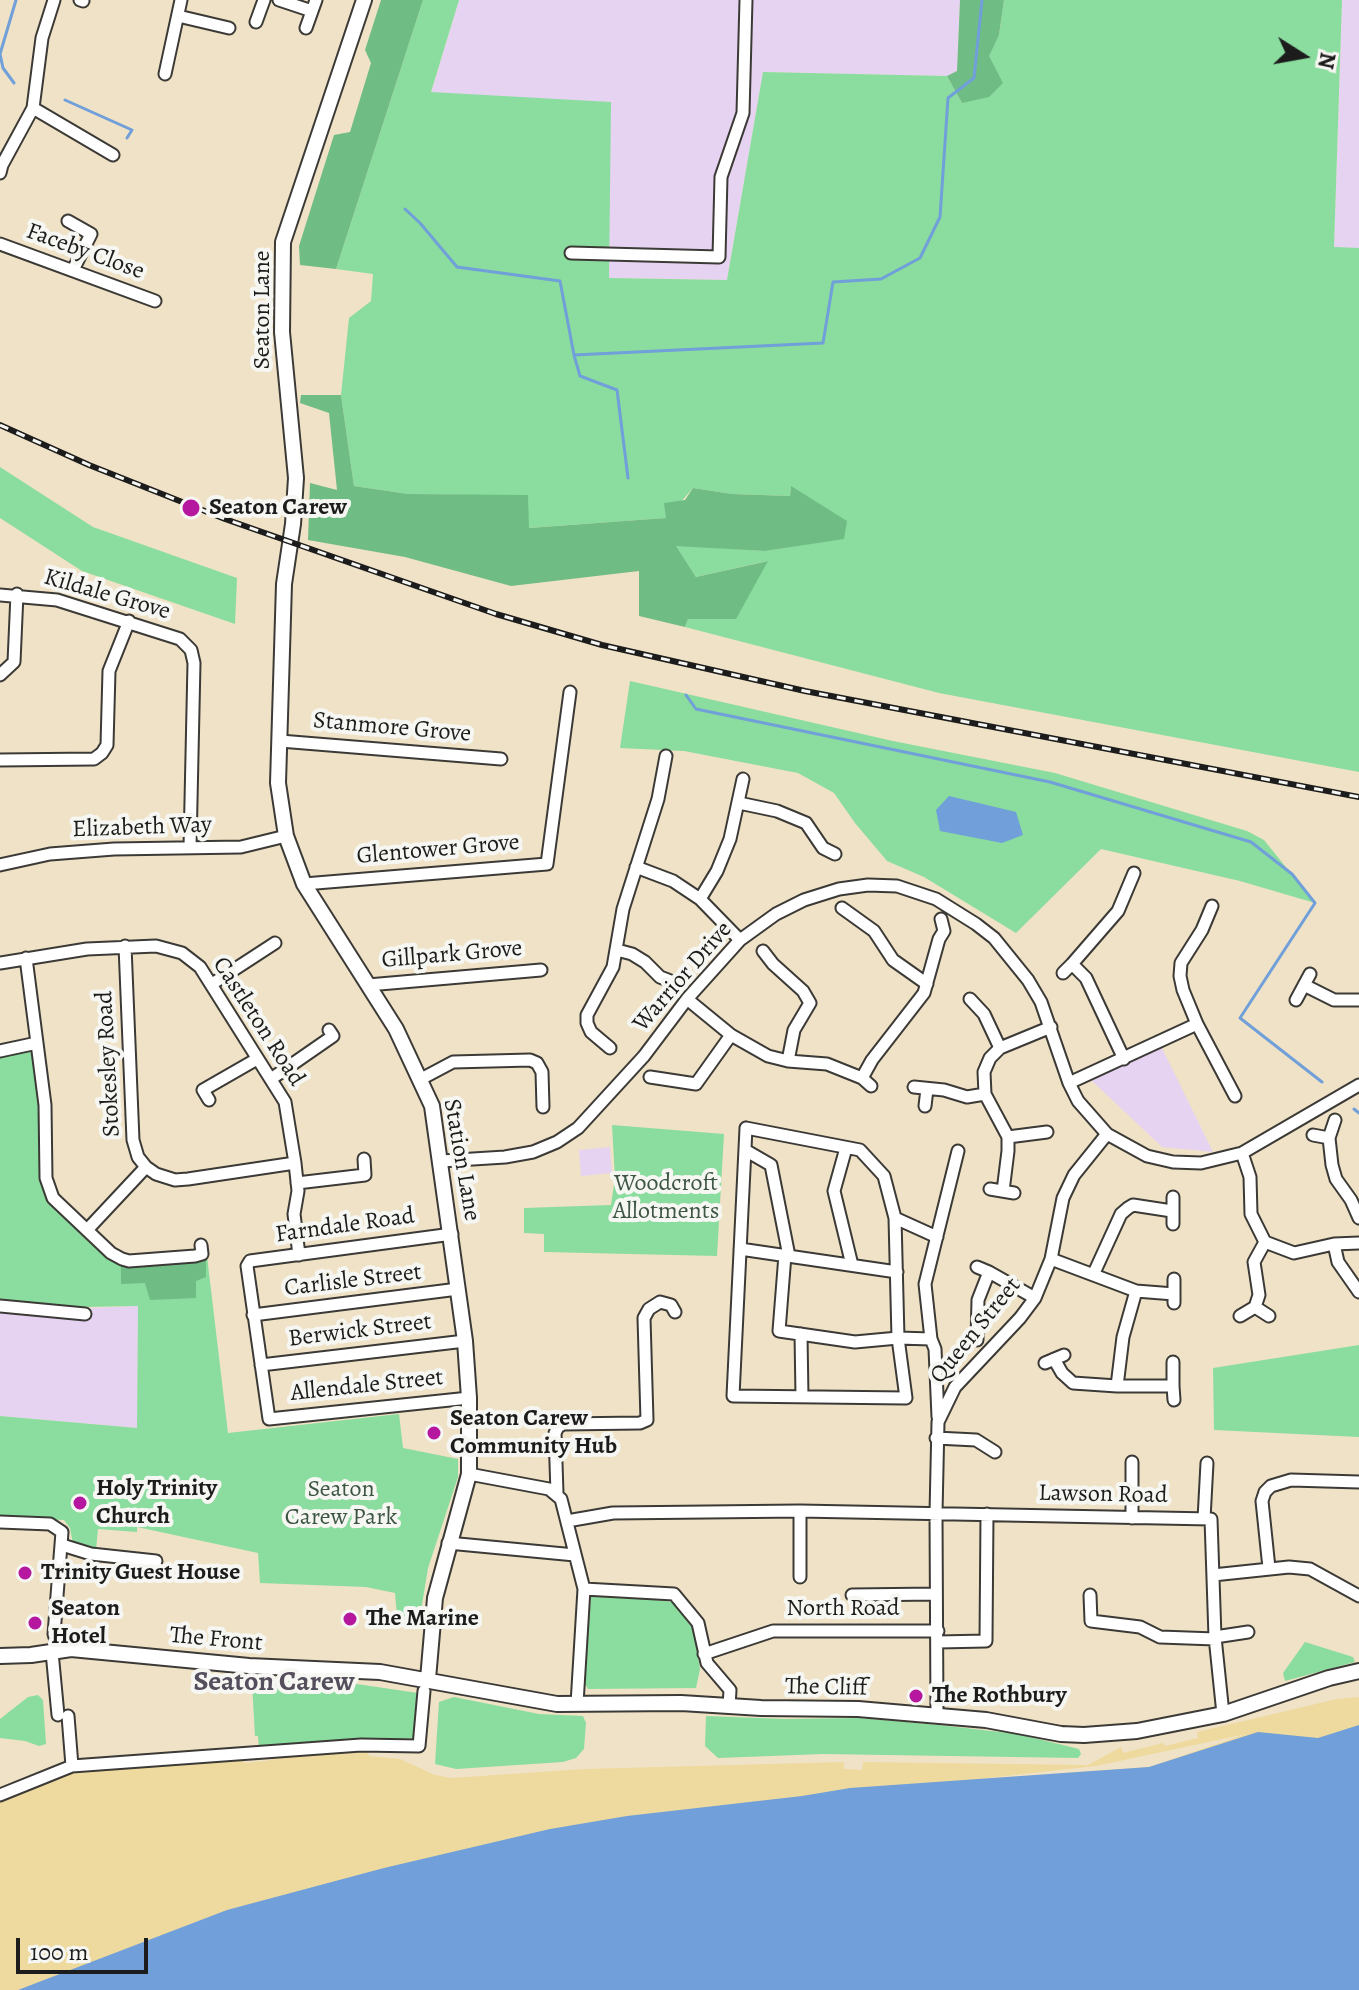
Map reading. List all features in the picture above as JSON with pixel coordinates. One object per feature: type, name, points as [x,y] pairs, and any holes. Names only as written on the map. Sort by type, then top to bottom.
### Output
[{"type":"main road","name":"Seaton Lane","points":[[284,584],[296,478],[283,345],[283,242],[364,0]]},
{"type":"main road","name":"Station Lane","points":[[284,584],[278,783],[286,836],[304,884],[396,1029],[421,1079],[432,1106],[452,1234],[465,1341],[469,1474],[435,1598],[426,1685]]},
{"type":"main road","name":"The Front","points":[[0,1656],[96,1651],[249,1666],[343,1669],[426,1685]]},
{"type":"main road","name":"The Cliff","points":[[426,1685],[539,1703],[681,1703],[858,1709],[986,1720],[1061,1734],[1084,1735],[1137,1731],[1223,1714],[1359,1671]]},
{"type":"street","points":[[0,173],[33,108],[42,38],[54,0]]},
{"type":"street","points":[[165,74],[181,0]]},
{"type":"street","points":[[256,22],[264,0]]},
{"type":"street","points":[[279,0],[314,6],[306,28]]},
{"type":"street","points":[[571,253],[719,257],[721,177],[743,113],[746,0]]},
{"type":"street","points":[[178,16],[229,28]]},
{"type":"street","points":[[33,108],[113,155]]},
{"type":"street","points":[[68,221],[91,234],[73,270]]},
{"type":"street","name":"Faceby Close","points":[[0,244],[155,301]]},
{"type":"street","points":[[0,675],[14,662],[17,594]]},
{"type":"street","name":"Kildale Grove","points":[[0,595],[17,594],[57,600],[180,639],[191,650],[194,663],[190,847]]},
{"type":"street","points":[[0,760],[94,759],[102,753],[107,745],[109,671],[129,621]]},
{"type":"street","name":"Glentower Grove","points":[[304,884],[547,864],[570,692]]},
{"type":"street","name":"Stanmore Grove","points":[[280,741],[501,759]]},
{"type":"street","points":[[610,1048],[591,1032],[587,1015],[604,985],[617,950],[623,909],[658,799],[666,756]]},
{"type":"street","points":[[648,772],[663,773]]},
{"type":"street","points":[[700,899],[717,871],[730,839],[743,779]]},
{"type":"street","points":[[739,803],[777,811],[806,823],[829,851],[813,859]]},
{"type":"street","name":"Elizabeth Way","points":[[0,865],[50,854],[241,847],[286,836]]},
{"type":"street","points":[[636,867],[673,881],[700,899],[740,940]]},
{"type":"street","points":[[1124,1059],[1086,978],[1068,968],[1130,898],[1134,873]]},
{"type":"street","name":"Warrior Drive","points":[[441,1161],[505,1157],[533,1152],[557,1142],[578,1128],[644,1056],[687,999],[740,940],[790,907],[839,889],[868,885],[910,890],[950,906],[994,938],[1028,980],[1051,1027],[1078,1101],[1107,1134],[1147,1156],[1173,1162],[1201,1163],[1242,1153],[1359,1085]]},
{"type":"street","points":[[1212,906],[1202,930],[1181,963],[1183,990],[1197,1024],[1235,1096]]},
{"type":"street","points":[[842,908],[860,913],[893,960],[927,984]]},
{"type":"street","points":[[687,999],[731,1035],[768,1056],[827,1064],[866,1082],[872,1060],[924,993],[944,931],[941,919]]},
{"type":"street","points":[[212,984],[274,943]]},
{"type":"street","name":"Castleton Road","points":[[0,963],[125,946],[156,946],[182,953],[200,967],[285,1102],[290,1119],[297,1183],[294,1214],[299,1255]]},
{"type":"street","name":"Stokesley Road","points":[[125,946],[133,1140],[138,1157],[146,1167]]},
{"type":"street","points":[[617,950],[645,962],[656,982],[678,984]]},
{"type":"street","points":[[763,951],[803,991],[810,1003],[794,1030],[788,1061]]},
{"type":"street","points":[[26,958],[45,1105],[46,1178],[49,1190],[60,1207],[111,1253],[129,1261],[195,1256],[202,1254],[201,1245]]},
{"type":"street","name":"Gillpark Grove","points":[[368,985],[541,970]]},
{"type":"street","points":[[1296,1000],[1307,979],[1334,1000],[1359,1000]]},
{"type":"street","points":[[970,999],[984,1014],[1000,1048]]},
{"type":"street","points":[[971,1020],[984,1014]]},
{"type":"street","points":[[1069,1083],[1197,1024]]},
{"type":"street","points":[[1002,1191],[1008,1137],[985,1094],[984,1072],[990,1058],[1000,1048],[1051,1027]]},
{"type":"street","points":[[271,1079],[333,1036],[329,1030]]},
{"type":"street","points":[[580,1040],[591,1032]]},
{"type":"street","points":[[650,1077],[696,1084],[731,1035]]},
{"type":"street","points":[[0,1051],[37,1043]]},
{"type":"street","points":[[209,1100],[203,1090],[257,1059]]},
{"type":"street","points":[[421,1079],[453,1062],[530,1060],[537,1063],[542,1072],[543,1107]]},
{"type":"street","points":[[914,1087],[944,1090],[967,1097],[985,1094]]},
{"type":"street","points":[[925,1106],[927,1089]]},
{"type":"street","points":[[1335,1120],[1329,1138],[1336,1179],[1359,1218]]},
{"type":"street","points":[[746,1128],[846,1148],[860,1150],[884,1176],[895,1218],[898,1338],[906,1398],[733,1396],[746,1128]]},
{"type":"street","points":[[1008,1137],[1047,1132]]},
{"type":"street","name":"Queen Street","points":[[937,1716],[938,1422],[955,1387],[1035,1298],[1051,1259],[1063,1198],[1074,1175],[1107,1134]]},
{"type":"street","points":[[1313,1135],[1329,1138]]},
{"type":"street","points":[[846,1148],[834,1191],[852,1265]]},
{"type":"street","points":[[745,1150],[771,1165],[787,1256],[779,1331],[855,1342],[931,1339]]},
{"type":"street","points":[[938,1422],[935,1349],[931,1339],[925,1284],[958,1151]]},
{"type":"street","points":[[1242,1153],[1250,1177],[1251,1214],[1265,1242],[1294,1253],[1334,1244],[1359,1243]]},
{"type":"street","points":[[297,1183],[365,1175],[364,1159]]},
{"type":"street","points":[[87,1230],[146,1167],[175,1180],[295,1163]]},
{"type":"street","points":[[1094,1273],[1121,1214],[1133,1205],[1172,1218],[1173,1197]]},
{"type":"street","points":[[895,1218],[937,1237]]},
{"type":"street","name":"Farndale Road","points":[[253,1315],[247,1266],[250,1261],[452,1234]]},
{"type":"street","points":[[1240,1316],[1255,1307],[1259,1284],[1254,1262],[1265,1242]]},
{"type":"street","points":[[1334,1244],[1338,1262],[1359,1292]]},
{"type":"street","points":[[740,1249],[897,1272]]},
{"type":"street","points":[[1051,1259],[1136,1291],[1174,1298],[1174,1279]]},
{"type":"street","points":[[977,1267],[1035,1298]]},
{"type":"street","points":[[977,1340],[983,1324],[978,1300],[989,1272]]},
{"type":"street","name":"Carlisle Street","points":[[253,1315],[458,1289]]},
{"type":"street","points":[[1117,1386],[1123,1337],[1136,1291]]},
{"type":"street","points":[[577,1704],[584,1589],[557,1493],[555,1433],[563,1424],[640,1423],[647,1420],[644,1318],[649,1309],[660,1302],[671,1305],[675,1312]]},
{"type":"street","points":[[0,1306],[85,1314]]},
{"type":"street","points":[[1255,1307],[1269,1316]]},
{"type":"street","points":[[253,1315],[261,1365]]},
{"type":"street","points":[[801,1334],[802,1397]]},
{"type":"street","name":"Berwick Street","points":[[261,1365],[465,1341]]},
{"type":"street","points":[[1054,1359],[1062,1373],[1073,1383],[1173,1386]]},
{"type":"street","points":[[1173,1362],[1174,1400]]},
{"type":"street","name":"Allendale Street","points":[[261,1365],[269,1419],[469,1398]]},
{"type":"street","points":[[936,1438],[976,1440],[995,1452]]},
{"type":"street","points":[[1132,1462],[1132,1518]]},
{"type":"street","points":[[1207,1463],[1204,1519],[1211,1519],[1215,1638],[1223,1714]]},
{"type":"street","points":[[469,1474],[557,1493]]},
{"type":"street","points":[[1269,1568],[1262,1501],[1271,1486],[1291,1480],[1359,1482]]},
{"type":"street","points":[[800,1511],[800,1577]]},
{"type":"street","name":"Lawson Road","points":[[567,1521],[613,1513],[800,1511],[1204,1519]]},
{"type":"street","name":"North Road","points":[[704,1654],[773,1631],[938,1636],[986,1641],[987,1514]]},
{"type":"street","points":[[0,1522],[50,1524],[62,1538],[91,1554],[156,1561]]},
{"type":"street","points":[[62,1538],[54,1634],[72,1766]]},
{"type":"street","points":[[448,1543],[575,1555]]},
{"type":"street","points":[[1213,1575],[1269,1568],[1310,1569],[1359,1596]]},
{"type":"street","points":[[584,1589],[674,1594],[698,1623],[707,1663],[730,1690],[729,1706]]},
{"type":"street","points":[[852,1595],[936,1594]]},
{"type":"street","points":[[1090,1595],[1091,1621],[1140,1627],[1160,1637],[1215,1638],[1248,1632]]},
{"type":"street","points":[[0,1795],[72,1766],[361,1745],[419,1746],[426,1685]]},
{"type":"shaded area","points":[[459,0],[960,0],[957,71],[947,76],[763,72],[727,280],[609,278],[431,93]]},
{"type":"shaded area","points":[[1342,0],[1359,0],[1359,248],[1334,248]]},
{"type":"shaded area","points":[[1161,1046],[1213,1152],[1162,1147],[1091,1080]]},
{"type":"shaded area","points":[[610,1147],[612,1173],[581,1176],[579,1150]]},
{"type":"shaded area","points":[[138,1306],[137,1428],[0,1416],[0,1311],[88,1318],[89,1308]]},
{"type":"green space","points":[[381,0],[423,0],[336,269],[300,265],[299,246],[334,135],[350,132],[371,63],[365,50]]},
{"type":"green space","points":[[423,0],[459,0],[431,92],[611,102],[609,278],[727,280],[763,72],[947,76],[962,103],[999,35],[1004,0],[1342,0],[1334,247],[1359,248],[1359,772],[939,693],[685,627],[688,619],[767,561],[696,577],[675,545],[765,551],[844,538],[791,487],[790,496],[732,494],[693,488],[667,518],[528,528],[528,496],[408,494],[354,486],[341,395],[349,318],[371,301],[373,274],[336,269]]},
{"type":"green space","points":[[960,0],[1004,0],[999,35],[989,56],[1003,83],[989,97],[962,103],[947,76],[957,71]]},
{"type":"green space","points":[[301,395],[341,395],[354,486],[408,494],[528,495],[529,528],[666,518],[664,503],[685,500],[693,488],[732,494],[790,496],[791,486],[847,521],[844,539],[765,551],[676,546],[696,577],[768,561],[736,619],[688,619],[685,627],[639,616],[639,571],[511,586],[405,557],[308,540],[310,483],[337,490],[329,413],[300,403]]},
{"type":"green space","points":[[0,467],[93,527],[237,578],[235,624],[82,571],[0,518]]},
{"type":"green space","points":[[630,681],[893,741],[1055,773],[1247,831],[1264,840],[1315,903],[1240,881],[1101,849],[1016,933],[924,877],[887,861],[834,793],[798,773],[684,751],[620,748]]},
{"type":"green space","name":"Seaton Carew Park","points":[[35,1050],[46,1197],[88,1233],[134,1261],[207,1256],[228,1433],[399,1414],[403,1448],[458,1459],[458,1477],[428,1568],[419,1623],[397,1617],[395,1593],[366,1587],[260,1583],[258,1553],[137,1527],[137,1532],[98,1529],[96,1550],[73,1544],[70,1528],[64,1520],[0,1517],[0,1416],[137,1428],[138,1306],[84,1307],[83,1310],[0,1303],[0,1055]]},
{"type":"green space","name":"Woodcroft Allotments","points":[[612,1125],[724,1134],[717,1256],[544,1252],[544,1234],[524,1233],[524,1208],[611,1205],[615,1178]]},
{"type":"green space","points":[[206,1257],[206,1277],[196,1281],[196,1298],[150,1300],[145,1283],[121,1284],[121,1266]]},
{"type":"green space","points":[[1359,1345],[1359,1437],[1214,1430],[1213,1368]]},
{"type":"green space","points":[[598,1594],[674,1602],[693,1626],[700,1669],[696,1688],[588,1689],[584,1682],[591,1597]]},
{"type":"green space","points":[[1305,1642],[1353,1657],[1355,1662],[1285,1681],[1283,1673]]},
{"type":"green space","points":[[254,1680],[336,1681],[418,1693],[413,1738],[259,1749],[258,1736],[255,1736]]},
{"type":"green space","points":[[38,1695],[43,1700],[46,1744],[39,1746],[0,1738],[0,1719],[28,1697]]},
{"type":"green space","points":[[454,1697],[539,1714],[583,1716],[586,1723],[584,1749],[576,1758],[563,1762],[456,1769],[435,1764],[439,1702]]},
{"type":"green space","points":[[706,1716],[860,1718],[939,1725],[1018,1734],[1079,1749],[1081,1754],[1078,1758],[823,1754],[718,1758],[705,1746]]},
{"type":"sand","points":[[1359,1697],[1359,1967],[1236,1990],[0,1990],[0,1797],[16,1795],[75,1772],[243,1758],[244,1763],[367,1749],[369,1756],[400,1759],[435,1775],[451,1778],[585,1769],[844,1762],[844,1769],[862,1770],[863,1762],[1088,1765],[1121,1747],[1123,1753],[1163,1743],[1165,1746],[1198,1738],[1197,1732],[1337,1699]],"holes":[[[1246,1734],[1149,1767],[979,1779],[1096,1766]]]},
{"type":"water","points":[[949,796],[1016,812],[1023,835],[1002,843],[940,831],[936,810]]},
{"type":"water","points":[[1359,1725],[1359,1990],[18,1990],[227,1910],[384,1868],[550,1829],[627,1816],[850,1788],[1149,1767],[1258,1732],[1318,1738]]},
{"type":"waterway","points":[[14,83],[3,68],[0,54],[16,0]]},
{"type":"waterway","points":[[628,478],[617,390],[580,376],[574,355],[823,343],[833,282],[881,279],[920,258],[940,217],[948,98],[974,78],[982,0]]},
{"type":"waterway","points":[[65,100],[132,130],[127,138]]},
{"type":"waterway","points":[[405,209],[457,267],[560,281],[574,355]]},
{"type":"waterway","points":[[686,695],[696,709],[1050,782],[1251,842],[1292,874],[1315,903],[1240,1018],[1322,1082]]},
{"type":"waterway","points":[[1354,1109],[1359,1113]]},
{"type":"railway","points":[[0,425],[89,465],[225,519],[496,614],[602,645],[805,691],[1359,797]]},
{"type":"place","name":"Seaton Carew","points":[[191,508]]},
{"type":"place","name":"Seaton Carew Community Hub","points":[[434,1433]]},
{"type":"place","name":"Holy Trinity Church","points":[[80,1503]]},
{"type":"place","name":"Trinity Guest House","points":[[25,1573]]},
{"type":"place","name":"The Marine","points":[[350,1619]]},
{"type":"place","name":"Seaton Hotel","points":[[35,1623]]},
{"type":"place","name":"The Rothbury","points":[[916,1696]]},
{"type":"district","name":"Seaton Carew","points":[[274,1683]]}]
